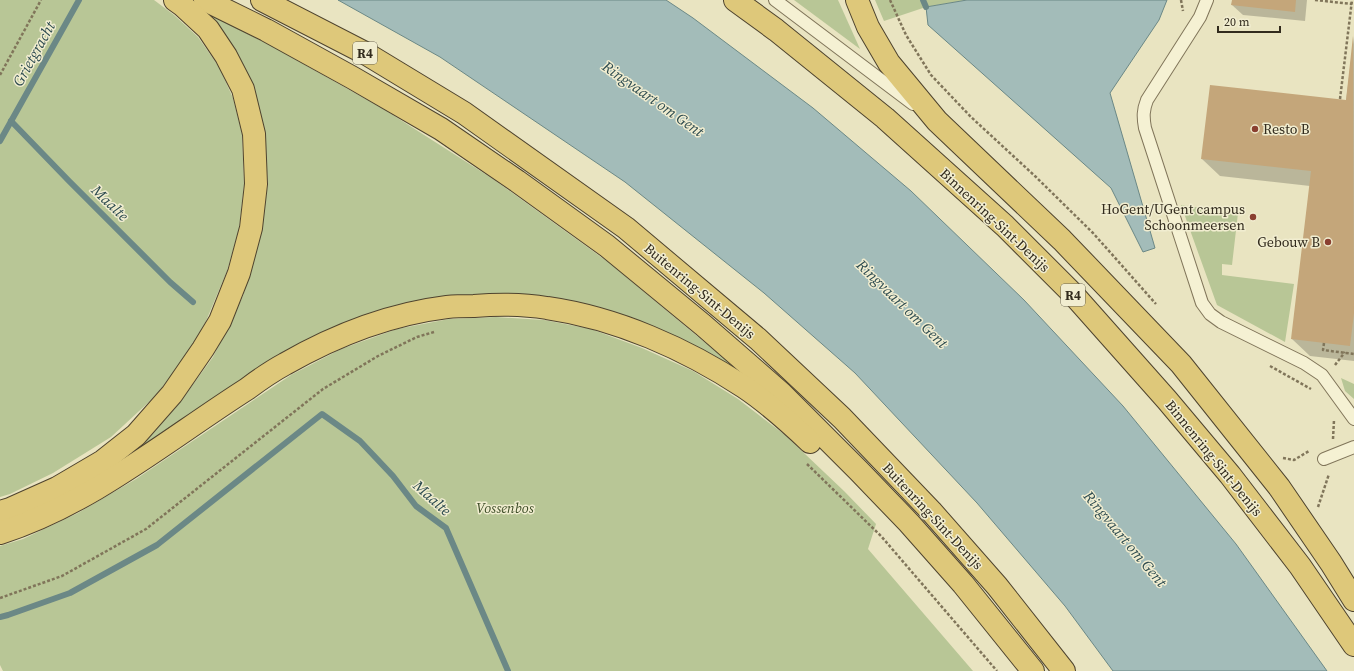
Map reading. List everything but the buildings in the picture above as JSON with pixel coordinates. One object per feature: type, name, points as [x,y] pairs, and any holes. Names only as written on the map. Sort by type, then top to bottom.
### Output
[{"type":"highway","points":[[0,512],[57,488],[102,461],[136,435],[172,394],[203,349],[220,321],[239,273],[251,228],[256,184],[254,134],[243,89],[226,56],[208,29],[175,0]]},
{"type":"highway","points":[[205,0],[266,30],[441,129],[517,181],[606,246],[703,325],[781,393],[859,470],[909,523],[963,584],[1033,671]]},
{"type":"highway","name":"Buitenring-Sint-Denijs","points":[[262,0],[365,53],[464,113],[638,238],[758,339],[842,418],[967,551],[997,586],[1064,671]]},
{"type":"highway","name":"Binnenring-Sint-Denijs","points":[[735,0],[776,30],[885,118],[1005,226],[1072,293],[1167,400],[1230,475],[1300,566],[1354,645]]},
{"type":"highway","points":[[857,0],[868,27],[889,63],[937,121],[1062,240],[1181,364],[1278,487],[1331,563],[1354,600]]},
{"type":"highway","points":[[0,533],[18,527],[72,502],[129,468],[284,364],[337,338],[394,317],[448,307],[497,304],[546,308],[594,317],[647,336],[698,360],[745,388],[793,426],[885,515],[909,523]]},
{"type":"lane","points":[[775,0],[937,121]]},
{"type":"lane","points":[[1207,0],[1200,17],[1147,100],[1143,118],[1202,303],[1210,314],[1221,322],[1304,363],[1322,375],[1354,419]]},
{"type":"lane","points":[[1324,459],[1354,447]]},
{"type":"path","points":[[0,75],[41,0]]},
{"type":"path","points":[[1181,0],[1183,7]]},
{"type":"path","points":[[1315,0],[1352,2],[1340,99]]},
{"type":"path","points":[[0,598],[62,576],[146,529],[323,389],[378,356],[417,337],[439,331]]},
{"type":"path","points":[[1324,343],[1323,350],[1354,354]]},
{"type":"path","points":[[804,462],[881,536],[997,671]]},
{"type":"green space","points":[[0,0],[154,0],[174,15],[198,37],[219,67],[233,98],[242,134],[244,185],[239,229],[227,271],[206,321],[180,367],[151,400],[111,437],[53,473],[10,494],[0,497]]},
{"type":"green space","points":[[794,0],[838,0],[860,49]]},
{"type":"green space","points":[[875,0],[967,0],[926,7],[884,21]]},
{"type":"green space","points":[[199,9],[268,44],[385,110],[493,179],[608,262],[744,375],[611,312],[423,301],[349,321],[279,357],[141,447],[178,405],[213,357],[243,296],[261,233],[268,183],[263,129]]},
{"type":"green space","points":[[1181,205],[1238,213],[1232,265],[1222,264],[1222,275],[1294,284],[1285,342],[1217,305]]},
{"type":"green space","name":"Vossenbos","points":[[496,317],[544,320],[591,329],[642,348],[693,371],[738,399],[785,435],[844,491],[876,524],[868,549],[973,671],[3,671],[0,665],[0,546],[23,539],[78,513],[136,479],[291,375],[341,349],[397,329],[449,319]]},
{"type":"green space","points":[[1341,378],[1354,384],[1354,399],[1345,391]]},
{"type":"water","name":"Ringvaart om Gent","points":[[338,0],[666,0],[693,18],[813,108],[911,191],[1024,300],[1123,406],[1236,544],[1327,671],[1113,671],[1065,606],[977,503],[855,373],[764,293],[625,182],[440,57]]},
{"type":"water","points":[[967,0],[1167,0],[1159,20],[1110,93],[1155,248],[1143,252],[1111,188],[928,25],[926,7]]},
{"type":"waterway","name":"Grietgracht","points":[[0,141],[79,0]]},
{"type":"waterway","points":[[923,0],[926,7]]},
{"type":"waterway","name":"Maalte","points":[[11,121],[170,282],[193,302]]},
{"type":"waterway","points":[[0,617],[70,593],[157,545],[322,414],[360,441],[393,476],[416,506],[446,528],[508,671]]},
{"type":"place","name":"Resto B","points":[[1255,129]]},
{"type":"place","name":"HoGent/UGent campus Schoonmeersen","points":[[1253,217]]},
{"type":"place","name":"Gebouw B","points":[[1328,242]]}]
